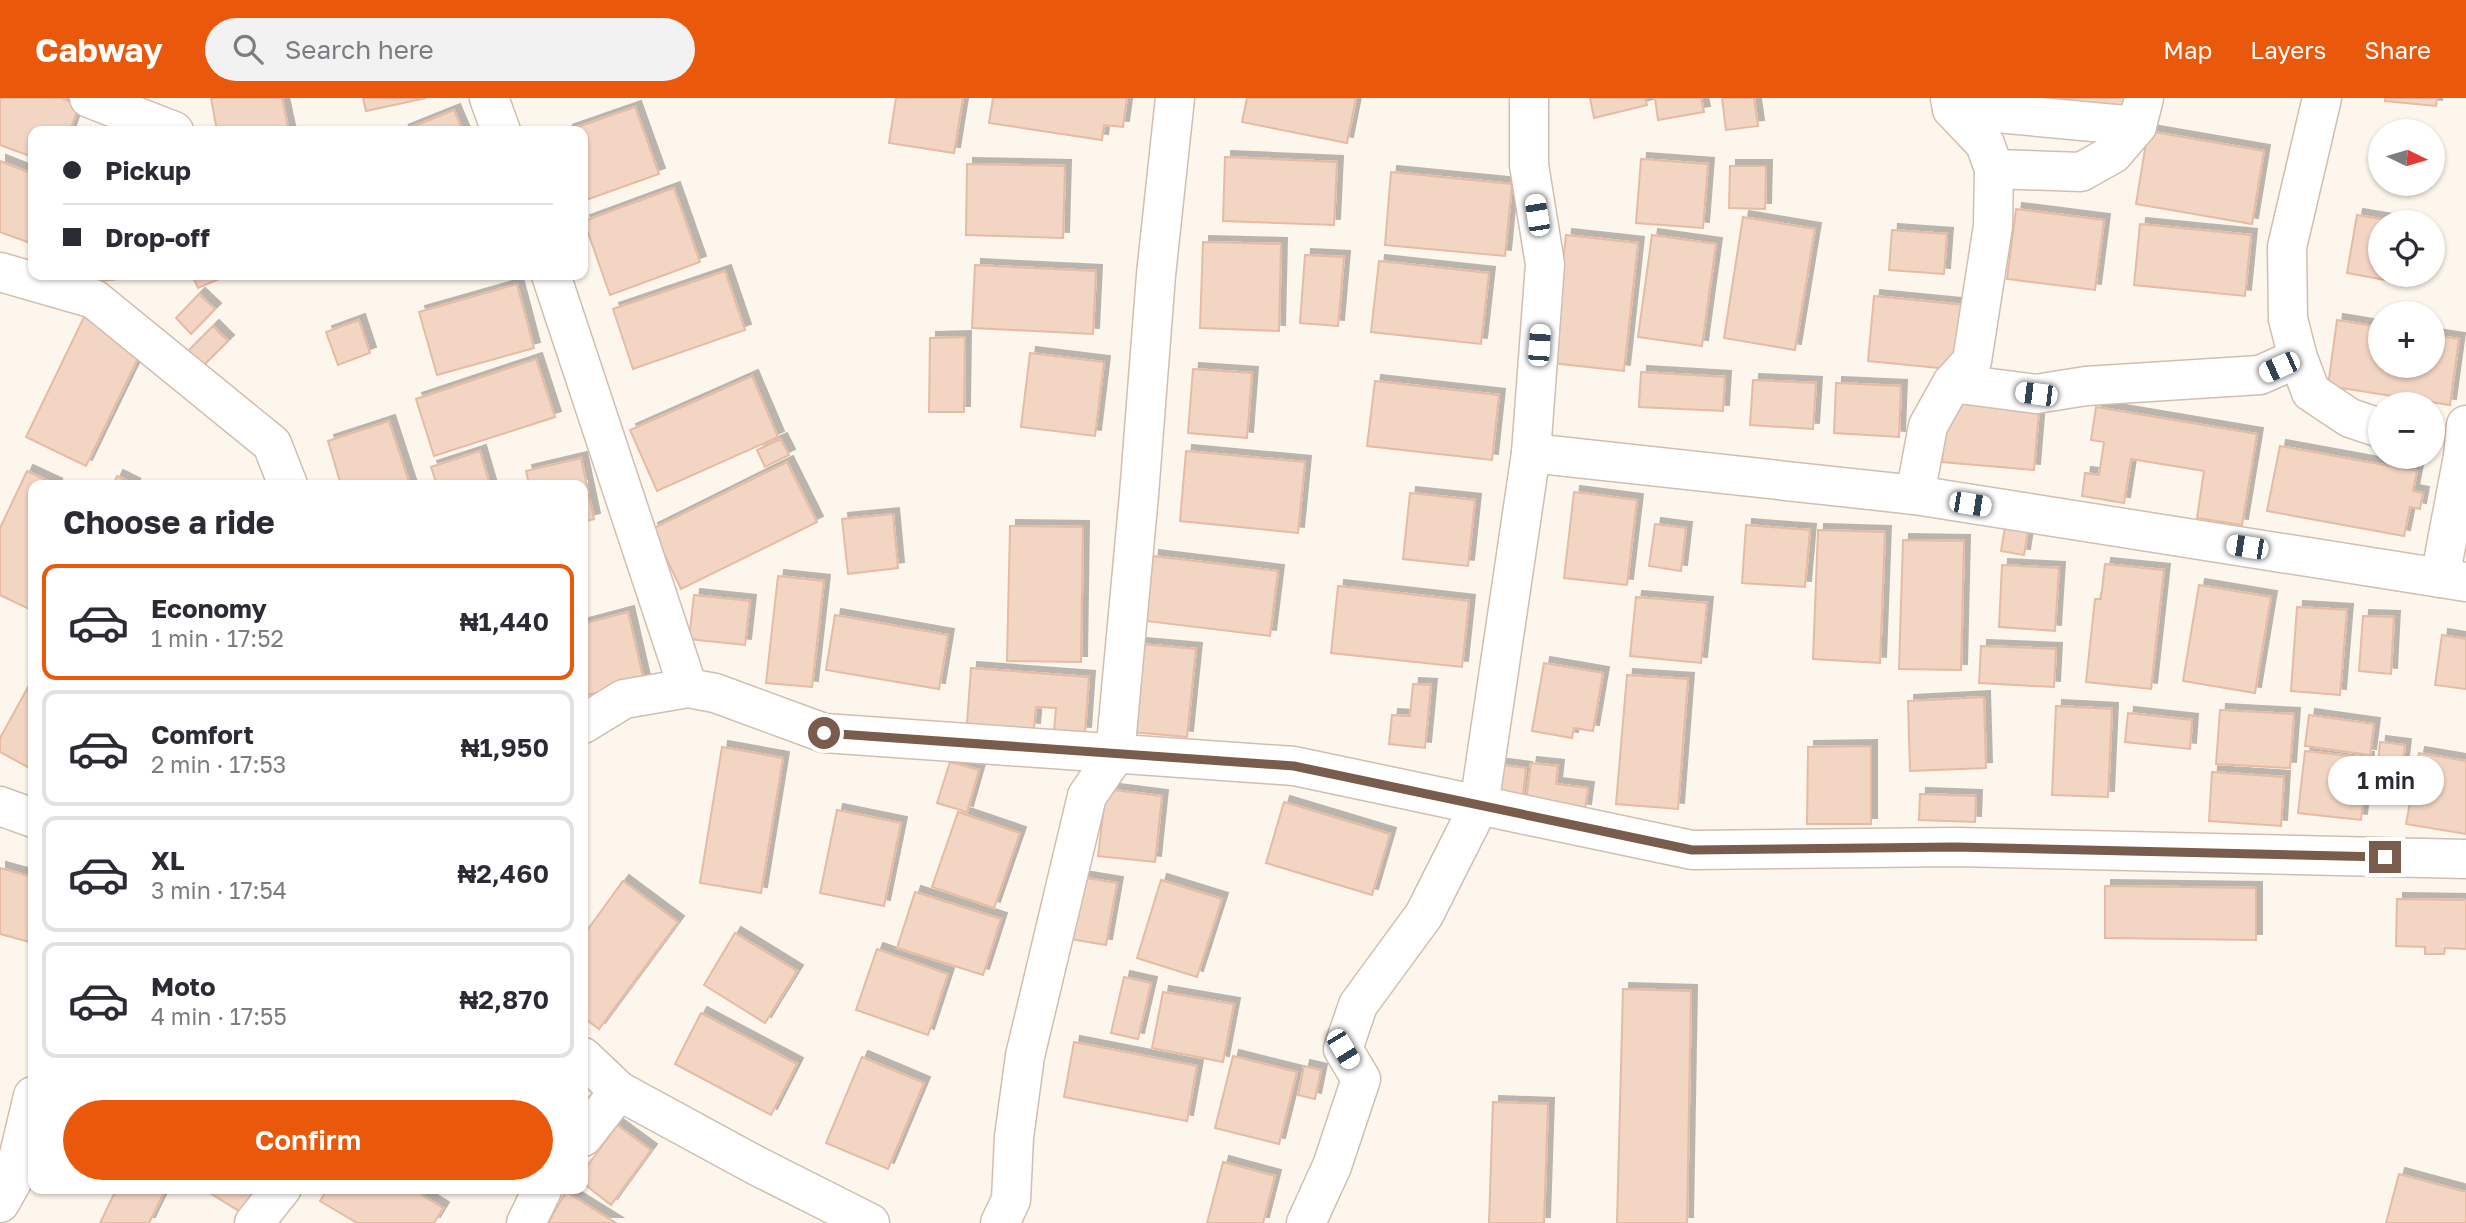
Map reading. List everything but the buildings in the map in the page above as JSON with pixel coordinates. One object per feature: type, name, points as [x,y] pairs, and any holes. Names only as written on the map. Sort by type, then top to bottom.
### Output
[{"type":"street","points":[[89,98],[161,126]]},
{"type":"street","points":[[489,98],[499,126]]},
{"type":"street","points":[[1000,1223],[1012,1200],[1014,1137],[1025,1056],[1087,796],[1115,755],[1156,275],[1175,98]]},
{"type":"street","points":[[1306,1223],[1332,1166],[1361,1079],[1343,1049],[1358,1005],[1424,915],[1479,806],[1531,453],[1545,264],[1530,165],[1529,98]]},
{"type":"street","points":[[2322,98],[2287,247],[2288,319],[2298,358],[2311,392],[2350,418],[2368,424]]},
{"type":"street","points":[[1915,495],[1928,426],[1951,383],[1972,362],[1993,226],[1994,169],[1985,144],[1951,103]]},
{"type":"street","points":[[1951,103],[2140,112]]},
{"type":"street","points":[[1994,169],[2081,172],[2113,154],[2140,112]]},
{"type":"street","points":[[0,272],[94,299],[272,444],[286,480]]},
{"type":"street","points":[[553,280],[688,688]]},
{"type":"street","points":[[1951,383],[2036,394],[2086,386],[2260,375],[2298,358]]},
{"type":"street","points":[[1531,453],[1915,495],[2453,580],[2454,442]]},
{"type":"street","points":[[588,720],[624,699],[688,688],[715,692],[824,733],[1294,766],[1692,850],[1955,847],[2466,859]]},
{"type":"street","points":[[0,806],[28,816]]},
{"type":"street","points":[[588,1062],[619,1091],[757,1166],[870,1223]]},
{"type":"street","points":[[588,1131],[619,1091]]},
{"type":"street","points":[[0,1203],[13,1180],[28,1117]]},
{"type":"street","points":[[254,1223],[277,1194]]},
{"type":"street","points":[[526,1223],[540,1194]]},
{"type":"route","points":[[824,733],[1294,766],[1692,850],[1955,847],[2385,857]]}]
